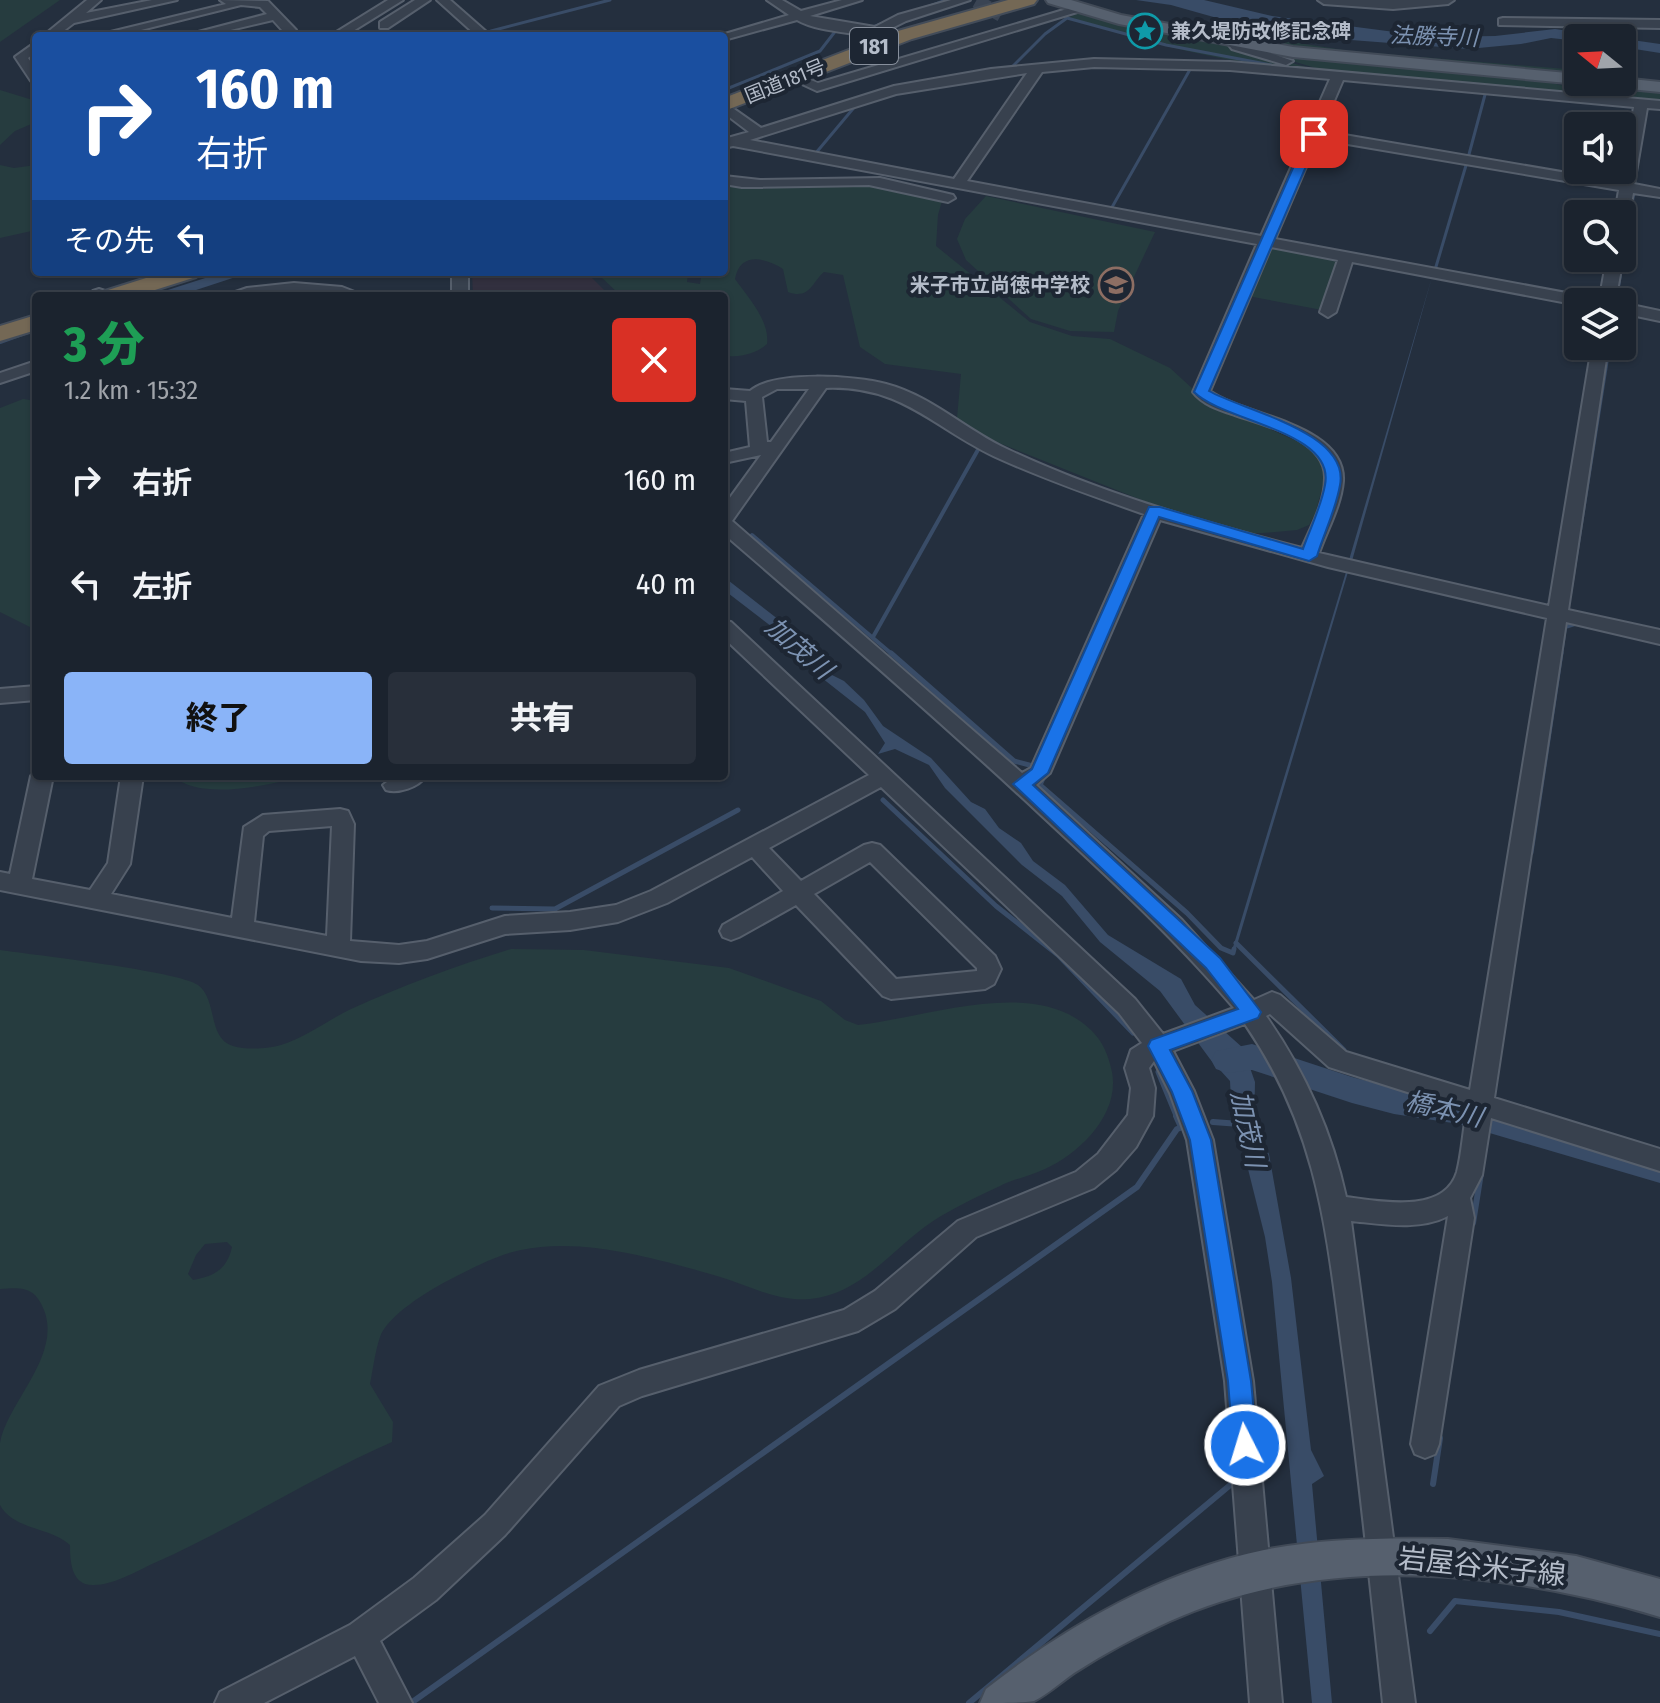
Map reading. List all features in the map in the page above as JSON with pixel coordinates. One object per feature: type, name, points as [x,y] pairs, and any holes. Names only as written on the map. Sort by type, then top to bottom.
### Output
[{"type":"highway","name":"国道181号","points":[[728,102],[905,35],[1028,0]]},
{"type":"highway","name":"国道181号","points":[[728,102],[881,34],[1001,8]]},
{"type":"highway","points":[[113,292],[155,276]]},
{"type":"highway","points":[[116,292],[174,276]]},
{"type":"highway","points":[[0,327],[32,316]]},
{"type":"highway","points":[[0,334],[32,323]]},
{"type":"main road","points":[[1054,0],[1081,9],[1232,41],[1328,57],[1564,78]]},
{"type":"main road","points":[[1636,85],[1660,87]]},
{"type":"main road","name":"岩屋谷米子線","points":[[1000,1703],[1024,1683],[1086,1643],[1179,1598],[1263,1570],[1369,1558],[1441,1557],[1517,1564],[1614,1583],[1660,1598]]},
{"type":"street","points":[[54,32],[95,0]]},
{"type":"street","points":[[69,20],[171,0]]},
{"type":"street","points":[[343,32],[397,0]]},
{"type":"street","points":[[374,31],[424,0]]},
{"type":"street","points":[[443,0],[480,32]]},
{"type":"street","points":[[773,0],[810,22],[881,34],[902,18],[971,0]]},
{"type":"street","points":[[728,35],[856,0]]},
{"type":"street","points":[[1324,0],[1393,5],[1448,0]]},
{"type":"street","points":[[134,8],[152,31],[229,7],[232,1],[264,4],[290,30],[287,32]]},
{"type":"street","points":[[1001,8],[1016,26]]},
{"type":"street","points":[[794,77],[817,87],[1081,9]]},
{"type":"street","points":[[206,32],[275,16]]},
{"type":"street","points":[[1503,22],[1660,24]]},
{"type":"street","points":[[1232,41],[1237,46],[1333,75]]},
{"type":"street","points":[[32,49],[21,57],[32,70]]},
{"type":"street","points":[[729,143],[894,90],[1034,68],[1106,63],[1188,64],[1660,103]]},
{"type":"street","points":[[958,184],[1035,72],[1034,68]]},
{"type":"street","points":[[1522,74],[1641,103]]},
{"type":"street","points":[[1309,556],[1334,483],[1330,461],[1316,445],[1294,433],[1223,405],[1201,392],[1314,134],[1333,75]]},
{"type":"street","points":[[1624,200],[1641,103]]},
{"type":"street","points":[[728,107],[758,132]]},
{"type":"street","points":[[1314,134],[1660,193]]},
{"type":"street","points":[[729,143],[1564,297]]},
{"type":"street","points":[[728,180],[758,184],[871,181],[907,186],[948,198]]},
{"type":"street","points":[[1328,312],[1347,256]]},
{"type":"street","points":[[260,292],[294,287],[339,292]]},
{"type":"street","points":[[1636,311],[1660,316]]},
{"type":"street","points":[[1335,1207],[1393,1214],[1435,1210],[1457,1197],[1469,1175],[1598,360]]},
{"type":"street","points":[[0,378],[32,367]]},
{"type":"street","points":[[728,516],[821,384]]},
{"type":"street","points":[[728,394],[754,396],[772,385],[864,384],[918,403],[1004,455],[1216,531],[1309,556],[1660,637]]},
{"type":"street","points":[[754,396],[759,450]]},
{"type":"street","points":[[728,457],[778,445]]},
{"type":"street","points":[[1021,784],[1039,773],[1155,510]]},
{"type":"street","points":[[728,525],[867,644],[1213,963],[1251,1012],[1277,1054],[1298,1092],[1318,1139],[1335,1207],[1369,1558],[1399,1703]]},
{"type":"street","points":[[728,631],[1127,1006],[1158,1046],[1182,1091],[1200,1140],[1239,1381],[1263,1570],[1266,1703]]},
{"type":"street","points":[[0,696],[32,693]]},
{"type":"street","points":[[41,780],[9,883],[361,952],[399,954],[427,950],[505,925],[570,921],[618,913],[659,897],[885,776]]},
{"type":"street","points":[[95,900],[119,864],[131,780]]},
{"type":"street","points":[[394,785],[406,780]]},
{"type":"street","points":[[242,929],[252,833],[256,827],[263,823],[340,817],[343,824],[338,947]]},
{"type":"street","points":[[731,931],[797,891],[872,851],[987,963],[989,969],[986,977],[977,982],[891,989],[797,891],[755,847]]},
{"type":"street","points":[[231,1703],[342,1643],[361,1636],[425,1589],[495,1525],[609,1396],[639,1383],[848,1322],[885,1300],[967,1229],[1085,1180],[1119,1149],[1136,1125],[1143,1102],[1137,1068],[1140,1057],[1158,1046],[1272,1002],[1338,1060],[1478,1112],[1660,1160]]},
{"type":"street","points":[[1425,1444],[1461,1218],[1457,1197]]},
{"type":"street","points":[[361,1636],[396,1703]]},
{"type":"shaded area","points":[[472,276],[590,276],[606,292],[473,292]]},
{"type":"green space","points":[[0,0],[60,0],[0,42]]},
{"type":"green space","points":[[1078,13],[1129,28],[1222,43],[1317,70],[1223,59],[1067,18]]},
{"type":"green space","points":[[1210,29],[1350,51],[1564,69],[1564,75],[1313,53],[1205,34]]},
{"type":"green space","points":[[1246,47],[1520,76],[1564,86],[1564,94],[1335,74]]},
{"type":"green space","points":[[1636,88],[1660,90],[1660,99],[1621,96],[1636,96]]},
{"type":"green space","points":[[0,90],[32,100],[32,124],[15,131],[0,145]]},
{"type":"green space","points":[[0,165],[14,168],[32,166],[32,231],[0,238]]},
{"type":"green space","points":[[822,184],[875,185],[942,201],[936,246],[1030,322],[1072,336],[1110,339],[1170,368],[1206,401],[1308,446],[1321,459],[1326,474],[1309,525],[1297,530],[1242,533],[1169,511],[974,433],[957,418],[961,374],[885,364],[860,347],[843,275],[824,272],[810,289],[795,294],[788,292],[783,269],[776,265],[754,259],[742,264],[735,279],[762,318],[767,344],[741,356],[728,355],[728,292],[617,292],[600,276],[688,276],[687,282],[700,284],[701,276],[728,276],[728,185],[759,189]]},
{"type":"green space","points":[[986,196],[1155,232],[1118,311],[1114,332],[1070,331],[1031,319],[966,260],[957,239],[965,219]]},
{"type":"green space","points":[[1272,246],[1341,259],[1322,310],[1248,296]]},
{"type":"green space","points":[[23,399],[32,400],[32,628],[0,612],[0,408]]},
{"type":"green space","points":[[179,780],[285,780],[218,790]]},
{"type":"green space","points":[[511,949],[584,950],[729,968],[821,1001],[845,1020],[858,1025],[979,1004],[1010,1002],[1040,1005],[1067,1014],[1099,1039],[1112,1072],[1110,1103],[1095,1130],[1058,1162],[941,1216],[864,1277],[830,1295],[810,1299],[786,1298],[670,1263],[594,1248],[569,1246],[521,1250],[484,1263],[441,1284],[410,1304],[384,1329],[370,1384],[393,1422],[392,1442],[124,1578],[94,1585],[81,1581],[73,1571],[70,1545],[14,1519],[0,1505],[0,1443],[12,1412],[40,1362],[48,1327],[44,1310],[32,1293],[22,1289],[0,1289],[0,950],[136,969],[198,985],[208,1000],[219,1035],[233,1046],[250,1048],[290,1042],[371,1000]],"holes":[[[227,1242],[232,1247],[227,1261],[214,1274],[193,1280],[188,1274],[196,1255],[205,1244]]]},
{"type":"water","points":[[1136,0],[1204,0],[1272,16],[1433,37],[1495,36],[1555,29],[1564,30],[1564,39],[1551,38],[1468,49],[1325,38],[1249,27],[1171,5]]},
{"type":"water","points":[[1636,41],[1660,44],[1660,53],[1636,49]]},
{"type":"water","points":[[212,276],[239,276],[190,292],[162,292]]},
{"type":"water","points":[[1432,277],[1352,561],[1349,560]]},
{"type":"water","points":[[1348,572],[1234,955],[1231,954]]},
{"type":"water","name":"加茂川","points":[[728,580],[783,623],[808,657],[829,657],[824,671],[844,681],[864,700],[883,726],[931,758],[971,802],[985,809],[999,828],[1021,843],[1033,861],[1065,885],[1108,935],[1181,979],[1195,1005],[1243,1048],[1255,1082],[1254,1131],[1269,1154],[1291,1278],[1311,1450],[1324,1476],[1312,1484],[1332,1703],[1312,1703],[1272,1282],[1265,1237],[1231,1101],[1230,1081],[1160,991],[1100,942],[1062,896],[1022,865],[945,788],[929,765],[895,749],[878,754],[885,743],[865,712],[803,663],[780,633],[728,593]]},
{"type":"waterway","points":[[491,31],[610,0]]},
{"type":"waterway","points":[[870,28],[946,0]]},
{"type":"waterway","points":[[1011,68],[1045,34],[1067,18],[1166,45],[1271,65]]},
{"type":"waterway","points":[[728,88],[820,51],[837,29]]},
{"type":"waterway","points":[[1111,209],[1192,66]]},
{"type":"waterway","points":[[1468,158],[1486,91]]},
{"type":"waterway","points":[[815,154],[857,104]]},
{"type":"waterway","points":[[1636,173],[1641,142]]},
{"type":"waterway","points":[[1435,270],[1467,162]]},
{"type":"waterway","points":[[1618,288],[1634,192]]},
{"type":"waterway","points":[[0,342],[32,330]]},
{"type":"waterway","points":[[1570,594],[1607,360]]},
{"type":"waterway","points":[[873,637],[979,448]]},
{"type":"waterway","points":[[752,535],[893,655]]},
{"type":"waterway","points":[[1561,655],[1565,627],[1578,623]]},
{"type":"waterway","points":[[891,653],[1014,761],[1037,767]]},
{"type":"waterway","points":[[1531,853],[1561,653]]},
{"type":"waterway","points":[[1044,776],[1040,785],[1187,913],[1221,948],[1233,953],[1234,949]]},
{"type":"waterway","points":[[883,800],[996,906],[1058,955],[1133,1033]]},
{"type":"waterway","points":[[492,908],[555,909],[738,810]]},
{"type":"waterway","points":[[1236,943],[1344,1050]]},
{"type":"waterway","name":"橋本川","points":[[1227,1060],[1252,1057],[1352,1090],[1394,1101],[1459,1110],[1660,1169]]},
{"type":"waterway","points":[[1158,1072],[1177,1118]]},
{"type":"waterway","points":[[1176,1116],[1181,1127]]},
{"type":"waterway","name":"加茂川","points":[[1213,1122],[1240,1124]]},
{"type":"waterway","points":[[411,1703],[1137,1187],[1177,1129],[1186,1126]]},
{"type":"waterway","points":[[1473,1223],[1481,1173]]},
{"type":"waterway","points":[[1433,1484],[1440,1438]]},
{"type":"waterway","points":[[969,1703],[1235,1481]]},
{"type":"waterway","points":[[1430,1631],[1455,1601],[1559,1612],[1660,1634]]},
{"type":"tunnel","points":[[976,1],[1001,15]]},
{"type":"place","name":"兼久堤防改修記念碑","points":[[1145,31]]},
{"type":"place","name":"米子市立尚徳中学校","points":[[1116,285]]},
{"type":"route","points":[[1245,1445],[1239,1381],[1200,1140],[1182,1091],[1158,1046],[1251,1012],[1213,963],[1021,784],[1039,773],[1155,510],[1216,531],[1309,556],[1334,483],[1334,469],[1325,453],[1283,427],[1223,405],[1201,392],[1314,134]]},
{"type":"water label","name":"法勝寺川","points":[[1434,36]]}]
